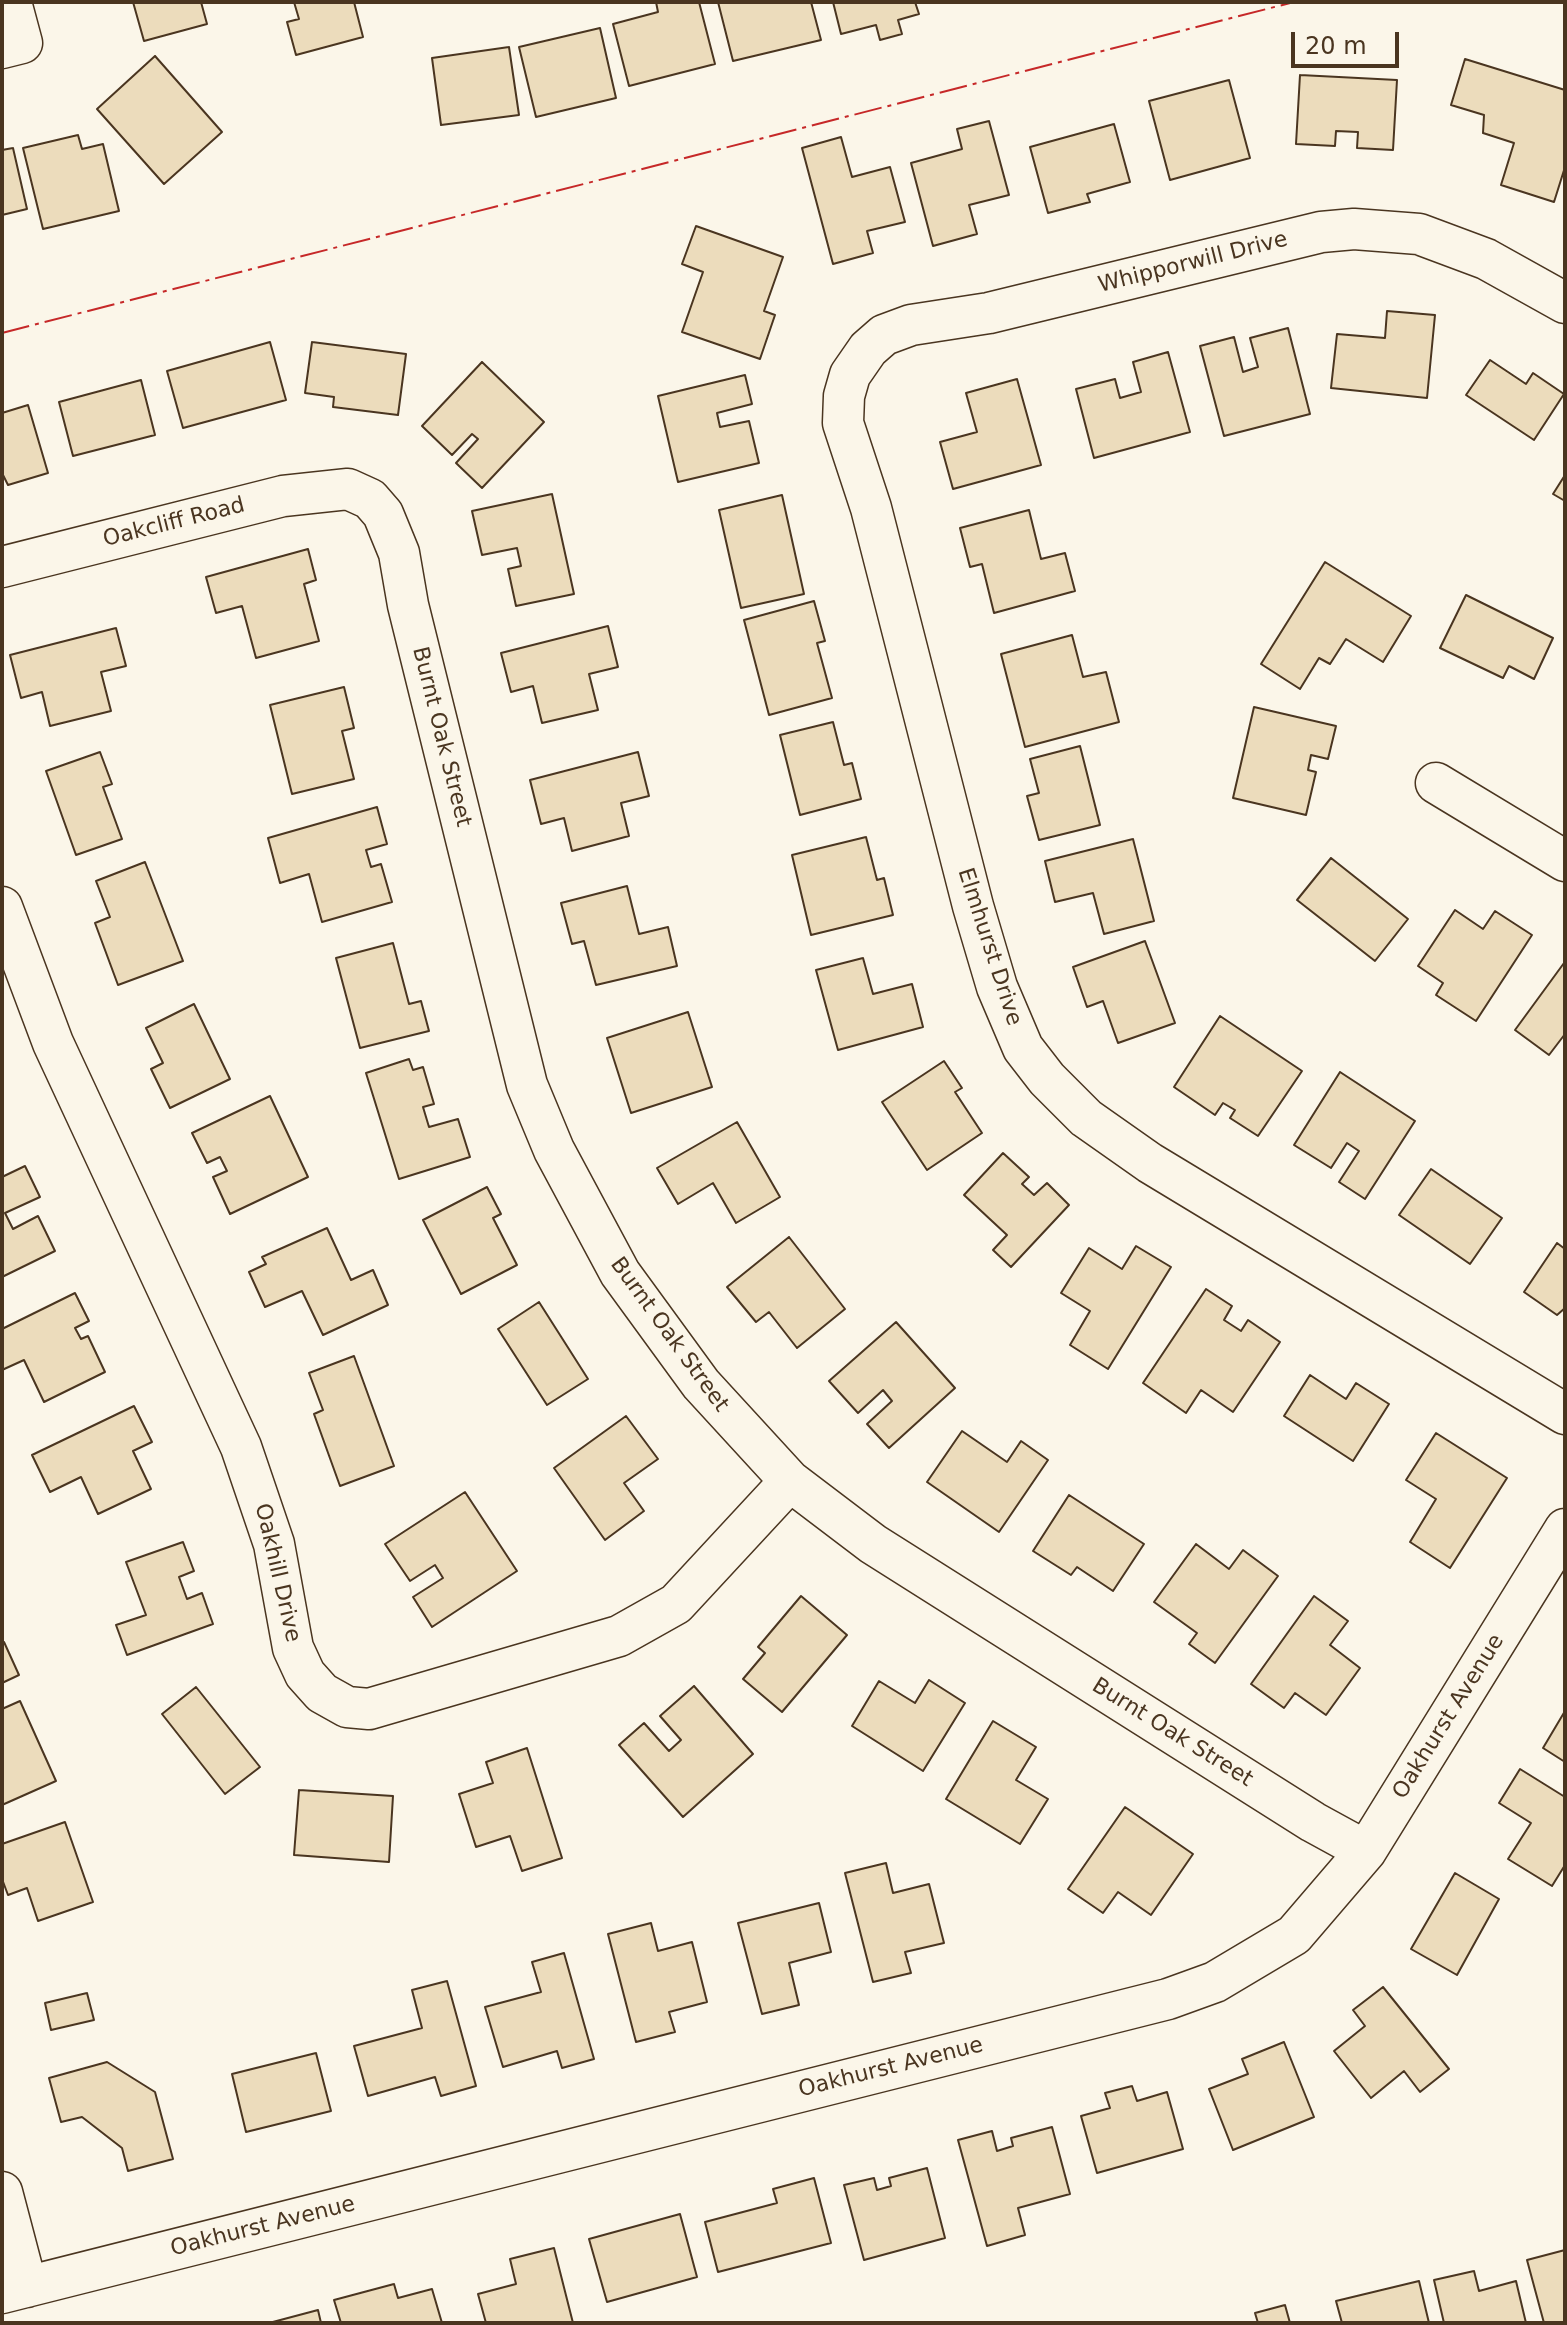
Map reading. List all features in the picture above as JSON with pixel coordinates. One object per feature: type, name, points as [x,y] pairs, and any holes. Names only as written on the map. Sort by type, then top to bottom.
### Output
[{"type":"street","points":[[11,2],[12,45]]},
{"type":"street","name":"Whipporwill Drive","points":[[844,396],[850,375],[868,349],[884,335],[911,325],[989,313],[1321,232],[1354,229],[1419,234],[1486,259],[1565,303]]},
{"type":"street","name":"Elmhurst Drive","points":[[844,396],[843,423],[848,445],[871,508],[973,906],[997,987],[1023,1048],[1047,1079],[1086,1118],[1150,1163],[1565,1414]]},
{"type":"street","name":"Oakcliff Road","points":[[2,567],[283,496],[348,489]]},
{"type":"street","name":"Burnt Oak Street","points":[[348,489],[370,499],[383,514],[399,553],[408,605],[523,1071],[554,1150],[620,1273],[701,1384],[790,1481],[873,1544],[1313,1822],[1366,1851]]},
{"type":"street","points":[[1436,783],[1565,861]]},
{"type":"street","name":"Oakhill Drive","points":[[2,907],[53,1043],[241,1447],[274,1544],[293,1648],[305,1674],[322,1693],[347,1707],[369,1709],[619,1636],[676,1604],[790,1481]]},
{"type":"street","name":"Oakhurst Avenue","points":[[14,2290],[1168,1999],[1215,1982],[1294,1935],[1366,1851],[1565,1529]]},
{"type":"street","points":[[2,2192],[14,2290]]},
{"type":"building","points":[[133,2],[201,2],[207,24],[144,41]]},
{"type":"building","points":[[294,2],[354,2],[363,37],[296,55],[287,22],[299,19]]},
{"type":"building","points":[[656,2],[699,2],[715,64],[629,86],[613,24],[658,12]]},
{"type":"building","points":[[718,2],[811,2],[821,40],[733,61]]},
{"type":"building","points":[[833,2],[915,2],[919,14],[898,20],[902,34],[880,40],[876,25],[841,34]]},
{"type":"building","points":[[600,28],[616,98],[536,117],[519,47]]},
{"type":"building","points":[[509,47],[519,115],[441,125],[432,58]]},
{"type":"building","points":[[155,56],[222,132],[164,184],[97,109]]},
{"type":"building","points":[[1465,59],[1565,90],[1565,167],[1554,202],[1501,185],[1514,143],[1483,133],[1484,115],[1451,105]]},
{"type":"building","points":[[1300,75],[1397,80],[1393,150],[1357,148],[1358,132],[1336,131],[1335,146],[1296,144]]},
{"type":"building","points":[[1229,80],[1250,158],[1170,180],[1149,101]]},
{"type":"building","points":[[989,121],[1009,195],[969,205],[977,234],[933,246],[911,163],[962,149],[957,129]]},
{"type":"building","points":[[1114,124],[1130,182],[1087,194],[1090,202],[1048,213],[1030,147]]},
{"type":"building","points":[[78,135],[82,149],[103,144],[119,211],[43,229],[23,148]]},
{"type":"building","points":[[841,137],[852,177],[890,167],[905,222],[867,231],[873,253],[833,264],[802,148]]},
{"type":"building","points":[[13,148],[27,209],[2,215],[2,150]]},
{"type":"building","points":[[696,226],[783,257],[764,311],[775,315],[760,359],[682,332],[703,272],[682,264]]},
{"type":"building","points":[[1387,311],[1435,315],[1427,398],[1331,388],[1337,334],[1385,338]]},
{"type":"building","points":[[1288,328],[1310,414],[1224,436],[1200,346],[1234,337],[1243,372],[1258,367],[1250,338]]},
{"type":"building","points":[[270,342],[286,400],[183,428],[167,371]]},
{"type":"building","points":[[312,342],[406,354],[398,415],[333,407],[334,397],[305,393]]},
{"type":"building","points":[[1168,352],[1190,432],[1094,458],[1076,389],[1115,379],[1120,398],[1141,392],[1133,362]]},
{"type":"building","points":[[1490,360],[1526,384],[1533,373],[1564,394],[1534,440],[1466,395]]},
{"type":"building","points":[[482,362],[544,422],[482,488],[456,463],[478,439],[472,434],[452,455],[422,426]]},
{"type":"building","points":[[745,375],[752,404],[717,413],[720,427],[749,421],[759,463],[678,482],[658,396]]},
{"type":"building","points":[[1017,379],[1041,465],[953,489],[940,442],[977,432],[966,393]]},
{"type":"building","points":[[141,380],[155,435],[73,456],[59,402]]},
{"type":"building","points":[[28,405],[48,473],[8,485],[2,473],[2,413]]},
{"type":"building","points":[[1565,475],[1565,501],[1553,494]]},
{"type":"building","points":[[552,494],[574,594],[516,606],[508,569],[521,566],[517,548],[482,555],[472,511]]},
{"type":"building","points":[[782,495],[804,594],[741,608],[719,510]]},
{"type":"building","points":[[1029,510],[1041,559],[1065,553],[1075,591],[994,613],[982,564],[970,567],[960,528]]},
{"type":"building","points":[[308,549],[316,580],[304,584],[319,641],[256,658],[242,606],[216,613],[206,577]]},
{"type":"building","points":[[1325,562],[1411,616],[1383,662],[1346,639],[1330,664],[1319,658],[1300,689],[1261,664]]},
{"type":"building","points":[[1466,595],[1553,638],[1534,679],[1509,666],[1503,678],[1440,648]]},
{"type":"building","points":[[814,601],[825,641],[817,643],[832,698],[769,715],[744,620]]},
{"type":"building","points":[[608,626],[618,667],[589,674],[598,710],[542,723],[533,686],[511,692],[501,653]]},
{"type":"building","points":[[116,628],[126,666],[101,672],[111,711],[50,726],[42,692],[21,698],[10,655]]},
{"type":"building","points":[[1072,635],[1083,677],[1106,672],[1119,722],[1025,747],[1001,654]]},
{"type":"building","points":[[344,687],[354,728],[342,731],[354,779],[292,794],[270,705]]},
{"type":"building","points":[[1254,707],[1336,726],[1328,759],[1311,755],[1308,770],[1316,772],[1306,815],[1233,798]]},
{"type":"building","points":[[833,722],[844,765],[852,763],[861,799],[800,815],[780,735]]},
{"type":"building","points":[[1080,746],[1100,825],[1039,840],[1027,796],[1039,793],[1030,759]]},
{"type":"building","points":[[100,752],[112,784],[103,787],[122,839],[76,855],[46,771]]},
{"type":"building","points":[[638,752],[649,796],[621,803],[629,836],[572,851],[564,818],[541,824],[530,780]]},
{"type":"building","points":[[377,807],[387,844],[366,850],[371,867],[381,864],[392,902],[322,922],[309,874],[280,883],[268,838]]},
{"type":"building","points":[[866,837],[877,880],[884,878],[893,915],[811,935],[792,855]]},
{"type":"building","points":[[1133,839],[1154,921],[1104,934],[1093,893],[1055,902],[1045,861]]},
{"type":"building","points":[[1331,858],[1408,919],[1375,961],[1297,900]]},
{"type":"building","points":[[145,862],[183,961],[118,985],[95,923],[110,917],[96,881]]},
{"type":"building","points":[[627,886],[639,934],[668,927],[677,966],[596,985],[584,941],[572,944],[561,903]]},
{"type":"building","points":[[1455,910],[1483,929],[1495,911],[1532,935],[1476,1021],[1436,995],[1443,983],[1418,966]]},
{"type":"building","points":[[1145,941],[1175,1023],[1118,1043],[1103,1001],[1087,1007],[1073,967]]},
{"type":"building","points":[[393,943],[409,1004],[421,1001],[429,1031],[360,1048],[336,958]]},
{"type":"building","points":[[863,958],[873,994],[912,984],[923,1027],[838,1050],[816,970]]},
{"type":"building","points":[[1564,963],[1565,1034],[1549,1055],[1515,1030]]},
{"type":"building","points":[[194,1004],[230,1079],[170,1108],[151,1069],[163,1063],[146,1028]]},
{"type":"building","points":[[688,1012],[712,1087],[631,1113],[607,1038]]},
{"type":"building","points":[[1220,1016],[1302,1071],[1258,1136],[1230,1118],[1235,1110],[1223,1103],[1215,1115],[1174,1087]]},
{"type":"building","points":[[409,1059],[413,1070],[423,1067],[434,1104],[423,1107],[429,1127],[458,1119],[470,1157],[399,1179],[366,1073]]},
{"type":"building","points":[[944,1061],[962,1088],[955,1092],[982,1133],[927,1170],[882,1102]]},
{"type":"building","points":[[1340,1072],[1415,1121],[1365,1199],[1339,1182],[1359,1151],[1347,1143],[1331,1168],[1294,1145]]},
{"type":"building","points":[[270,1096],[308,1177],[230,1214],[213,1177],[227,1171],[220,1157],[207,1163],[192,1133]]},
{"type":"building","points":[[737,1122],[780,1197],[736,1223],[713,1183],[678,1204],[657,1168]]},
{"type":"building","points":[[1003,1153],[1029,1177],[1022,1184],[1034,1195],[1047,1183],[1069,1205],[1011,1267],[993,1250],[1007,1235],[964,1195]]},
{"type":"building","points":[[25,1166],[40,1197],[5,1213],[13,1229],[38,1216],[55,1251],[2,1277],[2,1177]]},
{"type":"building","points":[[1431,1169],[1502,1218],[1470,1264],[1399,1215]]},
{"type":"building","points":[[487,1187],[501,1214],[493,1218],[517,1265],[461,1294],[423,1220]]},
{"type":"building","points":[[327,1228],[351,1280],[373,1270],[388,1305],[323,1335],[302,1291],[265,1307],[249,1272],[266,1264],[262,1257]]},
{"type":"building","points":[[789,1237],[845,1309],[797,1348],[769,1312],[756,1322],[727,1287]]},
{"type":"building","points":[[1557,1243],[1565,1249],[1565,1308],[1557,1315],[1524,1292]]},
{"type":"building","points":[[1136,1246],[1171,1267],[1108,1369],[1070,1345],[1090,1311],[1061,1293],[1089,1248],[1122,1269]]},
{"type":"building","points":[[1206,1289],[1232,1306],[1224,1320],[1241,1331],[1248,1320],[1280,1342],[1233,1412],[1201,1390],[1186,1413],[1143,1383]]},
{"type":"building","points":[[75,1293],[89,1321],[75,1328],[81,1339],[88,1336],[105,1372],[44,1402],[24,1360],[2,1370],[2,1329]]},
{"type":"building","points":[[539,1302],[588,1379],[547,1405],[498,1329]]},
{"type":"building","points":[[896,1322],[955,1388],[889,1448],[867,1424],[892,1401],[883,1390],[858,1413],[829,1381]]},
{"type":"building","points":[[354,1356],[394,1466],[340,1486],[314,1414],[323,1410],[309,1373]]},
{"type":"building","points":[[1310,1375],[1346,1399],[1356,1383],[1389,1404],[1353,1461],[1284,1416]]},
{"type":"building","points":[[134,1406],[152,1442],[133,1451],[151,1489],[98,1514],[81,1477],[50,1492],[32,1455]]},
{"type":"building","points":[[626,1416],[658,1459],[624,1483],[644,1511],[605,1540],[554,1468]]},
{"type":"building","points":[[962,1431],[1007,1462],[1021,1441],[1048,1460],[999,1532],[927,1482]]},
{"type":"building","points":[[1436,1433],[1507,1478],[1450,1568],[1410,1542],[1436,1499],[1406,1480]]},
{"type":"building","points":[[465,1492],[517,1571],[432,1627],[413,1597],[443,1578],[435,1565],[410,1581],[385,1544]]},
{"type":"building","points":[[1069,1495],[1144,1544],[1113,1591],[1077,1567],[1071,1575],[1033,1551]]},
{"type":"building","points":[[183,1542],[194,1571],[179,1577],[187,1599],[202,1593],[213,1624],[127,1655],[116,1625],[146,1615],[126,1562]]},
{"type":"building","points":[[1196,1544],[1229,1569],[1243,1550],[1278,1576],[1215,1663],[1189,1644],[1197,1633],[1154,1602]]},
{"type":"building","points":[[801,1596],[847,1635],[782,1712],[743,1679],[765,1653],[758,1647]]},
{"type":"building","points":[[1314,1596],[1348,1621],[1330,1645],[1360,1668],[1326,1715],[1295,1693],[1284,1708],[1251,1684]]},
{"type":"building","points":[[2,1643],[19,1675],[2,1683]]},
{"type":"building","points":[[929,1680],[965,1703],[923,1771],[852,1726],[879,1681],[915,1703]]},
{"type":"building","points":[[694,1686],[753,1754],[683,1817],[619,1745],[644,1723],[669,1751],[681,1740],[660,1716]]},
{"type":"building","points":[[196,1687],[260,1767],[225,1794],[162,1714]]},
{"type":"building","points":[[20,1701],[56,1781],[2,1805],[2,1709]]},
{"type":"building","points":[[1565,1711],[1565,1762],[1543,1748]]},
{"type":"building","points":[[993,1721],[1036,1747],[1016,1780],[1048,1799],[1020,1844],[946,1799]]},
{"type":"building","points":[[527,1748],[562,1858],[522,1871],[510,1836],[476,1847],[459,1794],[493,1783],[486,1762]]},
{"type":"building","points":[[1520,1769],[1565,1797],[1565,1865],[1552,1886],[1508,1859],[1531,1823],[1499,1803]]},
{"type":"building","points":[[299,1790],[393,1796],[389,1862],[294,1855]]},
{"type":"building","points":[[1125,1807],[1193,1854],[1151,1915],[1118,1892],[1103,1913],[1068,1889]]},
{"type":"building","points":[[65,1822],[93,1902],[38,1921],[27,1888],[8,1895],[2,1879],[2,1844]]},
{"type":"building","points":[[886,1863],[893,1893],[929,1884],[944,1943],[905,1952],[911,1973],[873,1982],[845,1873]]},
{"type":"building","points":[[1455,1873],[1499,1899],[1457,1975],[1411,1949]]},
{"type":"building","points":[[819,1903],[831,1952],[789,1963],[799,2005],[762,2014],[738,1923]]},
{"type":"building","points":[[651,1923],[658,1951],[692,1942],[707,2002],[669,2012],[675,2032],[636,2042],[608,1934]]},
{"type":"building","points":[[564,1953],[594,2059],[562,2068],[557,2051],[503,2067],[485,2007],[541,1992],[532,1962]]},
{"type":"building","points":[[447,1981],[476,2086],[441,2096],[435,2077],[368,2096],[354,2046],[422,2028],[412,1990]]},
{"type":"building","points":[[1383,1987],[1449,2069],[1420,2092],[1404,2071],[1371,2098],[1334,2051],[1365,2026],[1353,2010]]},
{"type":"building","points":[[87,1993],[94,2020],[51,2030],[45,2003]]},
{"type":"building","points":[[1284,2042],[1314,2117],[1233,2150],[1209,2089],[1248,2074],[1242,2059]]},
{"type":"building","points":[[316,2053],[331,2111],[246,2132],[232,2074]]},
{"type":"building","points":[[107,2062],[155,2092],[173,2159],[128,2171],[122,2148],[82,2117],[61,2122],[49,2078]]},
{"type":"building","points":[[1132,2086],[1137,2101],[1167,2092],[1183,2149],[1097,2173],[1081,2116],[1110,2108],[1105,2093]]},
{"type":"building","points":[[1052,2127],[1070,2194],[1018,2208],[1025,2235],[987,2246],[958,2140],[992,2131],[997,2151],[1013,2146],[1011,2138]]},
{"type":"building","points":[[927,2168],[945,2238],[864,2260],[844,2185],[874,2178],[877,2190],[891,2186],[889,2178]]},
{"type":"building","points":[[814,2178],[831,2243],[718,2272],[705,2222],[777,2203],[773,2189]]},
{"type":"building","points":[[680,2214],[697,2277],[607,2302],[589,2239]]},
{"type":"building","points":[[554,2248],[573,2323],[486,2323],[478,2294],[516,2284],[510,2259]]},
{"type":"building","points":[[1565,2250],[1565,2323],[1544,2323],[1527,2260]]},
{"type":"building","points":[[1474,2271],[1479,2291],[1516,2281],[1526,2323],[1444,2323],[1434,2280]]},
{"type":"building","points":[[1419,2281],[1429,2323],[1342,2323],[1336,2301]]},
{"type":"building","points":[[394,2284],[398,2298],[432,2289],[442,2323],[341,2323],[334,2300]]},
{"type":"building","points":[[1285,2305],[1290,2323],[1258,2323],[1255,2313]]},
{"type":"building","points":[[318,2310],[321,2323],[269,2323]]},
{"type":"power","points":[[2,333],[1294,2]]}]
